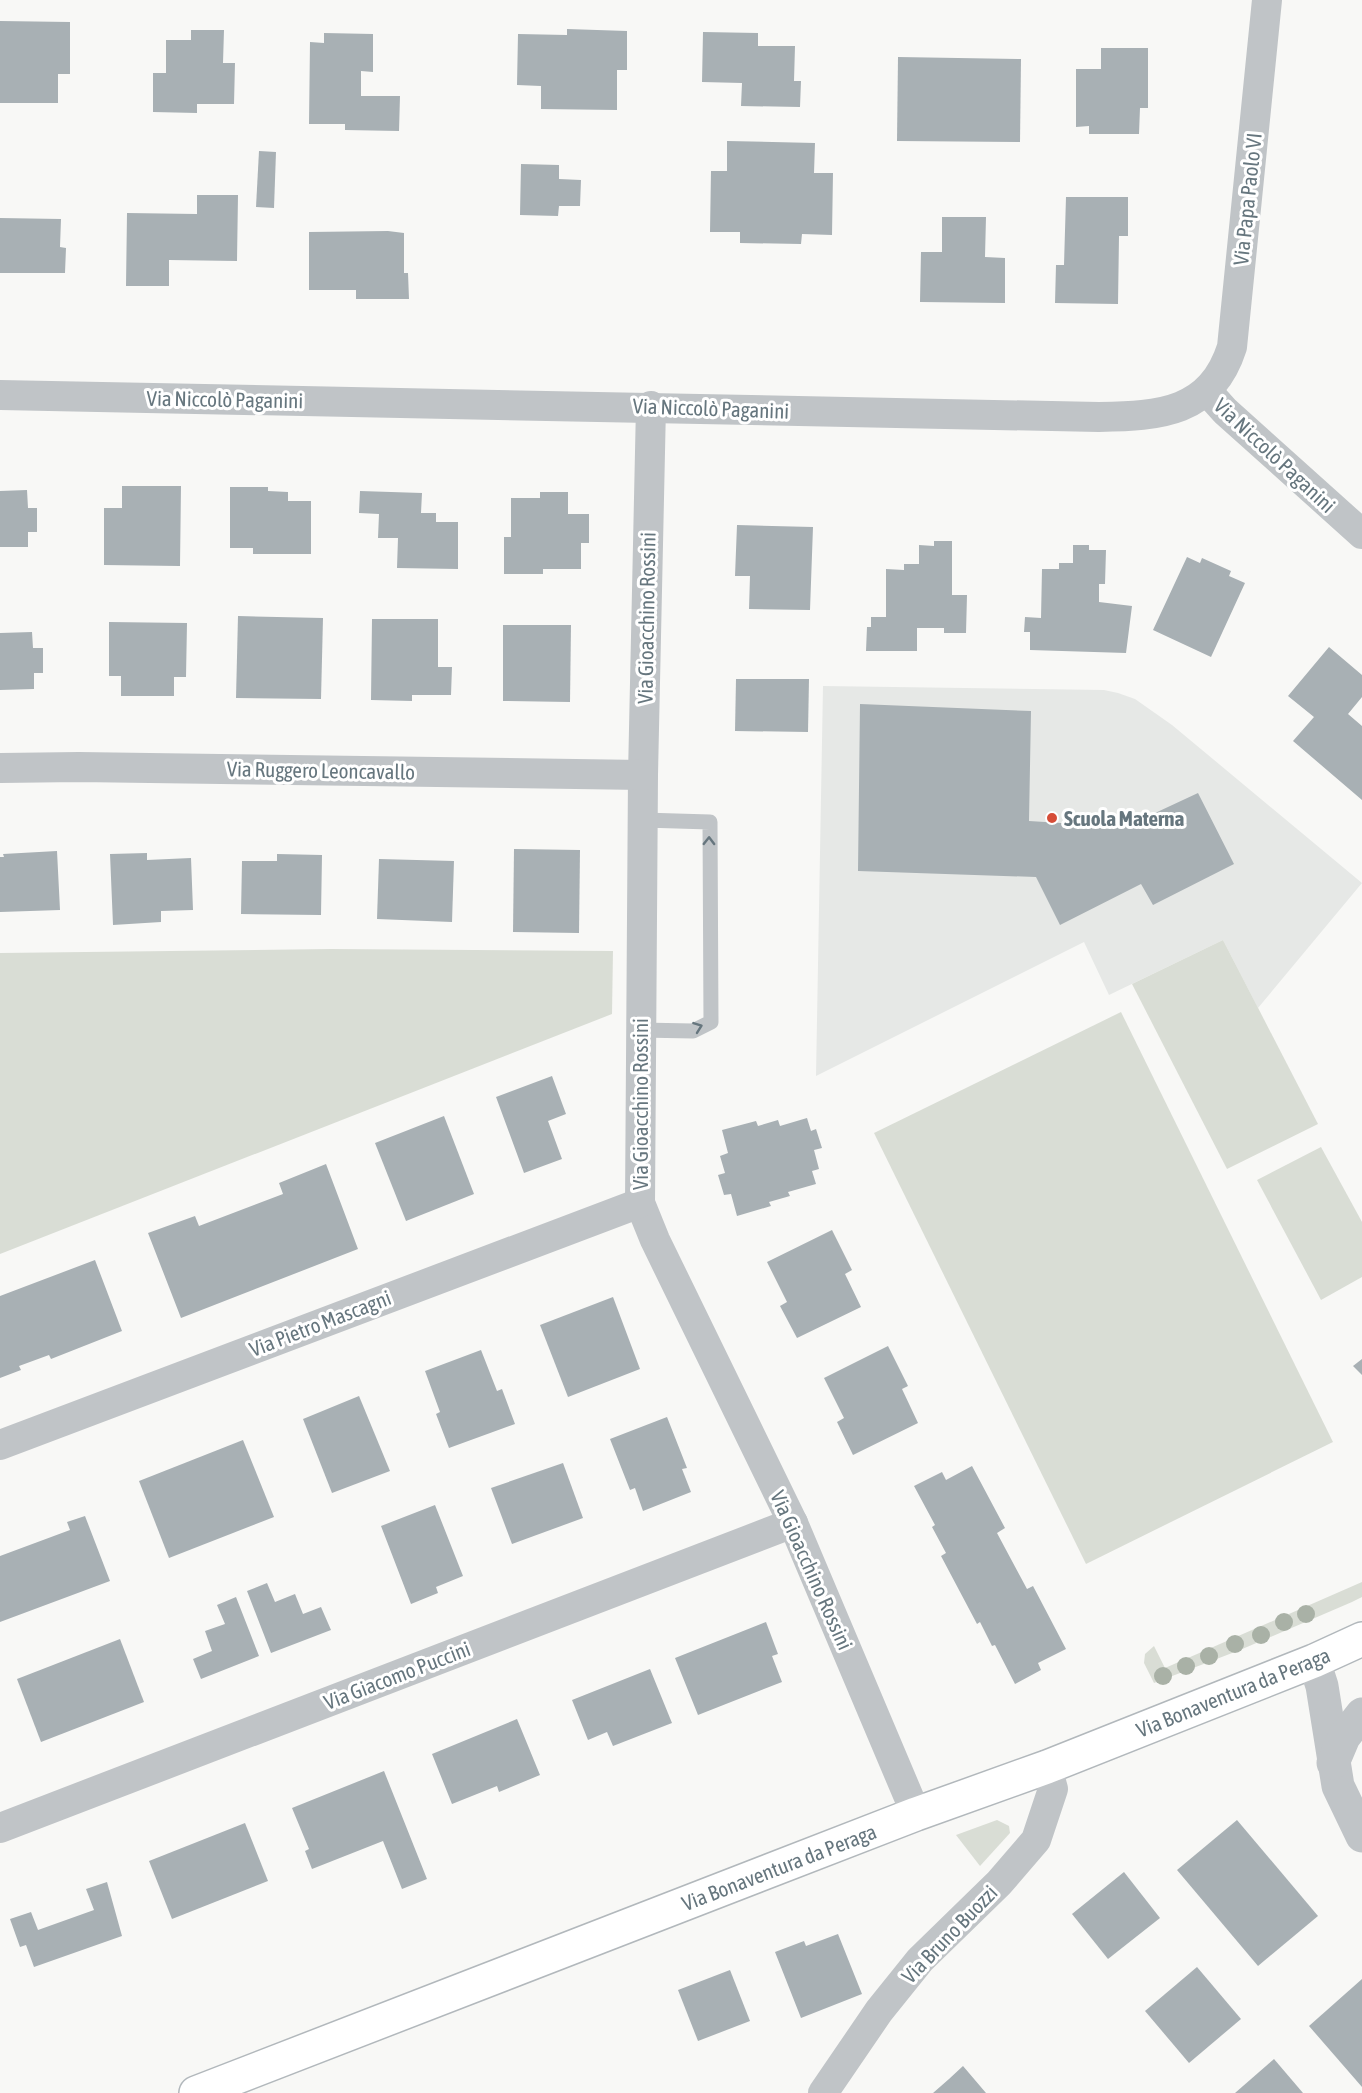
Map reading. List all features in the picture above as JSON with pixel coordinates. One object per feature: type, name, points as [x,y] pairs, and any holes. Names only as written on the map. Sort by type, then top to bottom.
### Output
[{"type":"main road","name":"Via Bonaventura da Peraga","points":[[196,2093],[916,1815],[1047,1767],[1362,1640]]},
{"type":"street","name":"Via Papa Paolo VI","points":[[1208,392],[1225,370],[1233,347],[1267,0]]},
{"type":"street","name":"Via Niccolò Paganini","points":[[0,395],[1135,416],[1164,412],[1208,392],[1225,411],[1362,534]]},
{"type":"street","name":"Via Gioacchino Rossini","points":[[651,406],[643,775],[640,1203],[655,1240],[793,1523],[916,1815]]},
{"type":"street","name":"Via Ruggero Leoncavallo","points":[[0,768],[79,766],[643,775]]},
{"type":"street","name":"Via Pietro Mascagni","points":[[0,1445],[640,1203]]},
{"type":"street","name":"Via Giacomo Puccini","points":[[0,1828],[793,1523]]},
{"type":"street","points":[[1314,1661],[1326,1703],[1333,1763],[1348,1811],[1362,1836]]},
{"type":"street","points":[[1333,1763],[1344,1737],[1362,1714]]},
{"type":"street","name":"Via Bruno Buozzi","points":[[823,2093],[879,2012],[920,1960],[999,1883],[1036,1840],[1053,1789],[1047,1767]]},
{"type":"lane","points":[[640,1030],[693,1031],[711,1022],[710,822],[643,820]]},
{"type":"shaded area","name":"Scuola Materna","points":[[823,686],[1104,690],[1135,699],[1172,725],[1362,883],[1258,1008],[1223,940],[1109,995],[1084,942],[816,1076]]},
{"type":"shaded area","points":[[1223,940],[1318,1124],[1227,1169],[1132,984]]},
{"type":"shaded area","points":[[331,949],[613,951],[612,1014],[0,1254],[0,953]]},
{"type":"shaded area","points":[[1121,1012],[1333,1442],[1086,1564],[874,1133]]},
{"type":"shaded area","points":[[1321,1147],[1362,1222],[1362,1277],[1321,1300],[1257,1180]]},
{"type":"shaded area","points":[[1362,1582],[1362,1597],[1352,1602],[1240,1650],[1154,1683],[1144,1663],[1145,1654],[1154,1646],[1165,1668]]},
{"type":"shaded area","points":[[997,1820],[1009,1826],[1010,1833],[980,1866],[956,1835]]},
{"type":"building","points":[[0,21],[70,22],[70,74],[58,74],[58,103],[0,103]]},
{"type":"building","points":[[567,29],[627,31],[627,70],[617,70],[617,110],[541,109],[541,86],[517,85],[518,34],[567,35]]},
{"type":"building","points":[[191,30],[224,30],[223,63],[235,63],[234,104],[197,104],[197,113],[153,112],[153,73],[166,73],[166,40],[191,40]]},
{"type":"building","points":[[703,32],[758,33],[758,46],[795,46],[794,81],[801,81],[800,107],[741,106],[742,83],[702,82]]},
{"type":"building","points":[[324,33],[373,34],[373,72],[361,71],[361,96],[400,96],[399,131],[345,130],[345,124],[309,124],[310,42],[324,43]]},
{"type":"building","points":[[1101,48],[1148,48],[1148,108],[1140,108],[1139,134],[1089,134],[1089,126],[1076,127],[1076,69],[1101,69]]},
{"type":"building","points":[[898,57],[1021,59],[1020,142],[897,141]]},
{"type":"building","points":[[727,141],[815,143],[814,173],[833,173],[832,235],[802,234],[801,244],[740,243],[740,232],[710,232],[711,171],[727,171]]},
{"type":"building","points":[[259,151],[276,152],[274,208],[256,207]]},
{"type":"building","points":[[521,164],[559,165],[559,179],[581,180],[580,206],[559,206],[558,216],[520,215]]},
{"type":"building","points":[[197,195],[238,195],[237,261],[169,260],[169,286],[126,286],[127,213],[197,214]]},
{"type":"building","points":[[1066,197],[1128,197],[1128,236],[1119,236],[1118,304],[1055,303],[1056,265],[1064,265]]},
{"type":"building","points":[[942,217],[986,217],[985,257],[1005,258],[1005,303],[920,302],[921,252],[942,252]]},
{"type":"building","points":[[0,218],[61,219],[60,247],[66,248],[65,273],[0,273]]},
{"type":"building","points":[[388,231],[404,233],[404,273],[408,273],[409,299],[356,299],[356,290],[309,290],[309,232]]},
{"type":"building","points":[[122,486],[181,486],[180,566],[104,565],[104,508],[122,508]]},
{"type":"building","points":[[230,487],[268,487],[268,491],[288,492],[288,501],[311,501],[311,554],[253,554],[253,548],[230,548]]},
{"type":"building","points":[[27,490],[28,508],[37,508],[37,532],[28,532],[28,547],[0,547],[0,491]]},
{"type":"building","points":[[360,491],[422,493],[421,513],[436,513],[436,522],[458,522],[458,569],[397,568],[398,538],[378,538],[379,514],[359,513]]},
{"type":"building","points":[[540,492],[568,492],[568,514],[589,514],[589,543],[581,543],[581,569],[543,569],[543,574],[504,574],[504,537],[511,537],[511,498],[540,498]]},
{"type":"building","points":[[737,525],[813,527],[810,610],[749,609],[750,576],[735,576]]},
{"type":"building","points":[[934,541],[952,541],[952,595],[967,595],[966,633],[944,633],[944,628],[917,628],[917,651],[866,651],[867,627],[871,627],[871,617],[886,617],[886,569],[904,570],[904,564],[919,564],[919,545],[934,546]]},
{"type":"building","points":[[1073,545],[1089,545],[1089,550],[1106,550],[1105,584],[1099,584],[1099,602],[1132,606],[1126,653],[1030,650],[1030,632],[1024,632],[1025,617],[1041,618],[1042,569],[1059,569],[1059,563],[1073,563]]},
{"type":"building","points":[[1187,557],[1200,563],[1202,558],[1231,571],[1229,576],[1245,583],[1211,657],[1153,630]]},
{"type":"building","points":[[238,616],[323,618],[321,699],[236,698]]},
{"type":"building","points":[[372,619],[438,619],[438,667],[452,667],[451,695],[412,695],[412,701],[371,700]]},
{"type":"building","points":[[109,622],[187,623],[186,677],[174,677],[174,696],[121,696],[121,676],[109,676]]},
{"type":"building","points":[[503,625],[571,625],[570,702],[503,701]]},
{"type":"building","points":[[32,632],[33,648],[43,648],[43,673],[34,673],[34,689],[0,690],[0,633]]},
{"type":"building","points":[[1329,647],[1362,675],[1362,697],[1348,714],[1362,726],[1362,800],[1293,741],[1314,717],[1288,696]]},
{"type":"building","points":[[736,679],[809,679],[808,732],[735,731]]},
{"type":"building","points":[[860,704],[1031,711],[1029,821],[1125,827],[1198,793],[1234,864],[1153,905],[1141,884],[1060,925],[1036,877],[858,871]]},
{"type":"building","points":[[514,849],[580,850],[579,933],[513,932]]},
{"type":"building","points":[[57,851],[60,910],[0,912],[0,857],[4,857],[3,854]]},
{"type":"building","points":[[147,853],[147,860],[191,858],[193,910],[161,911],[161,922],[113,925],[110,854]]},
{"type":"building","points":[[277,854],[322,855],[321,915],[241,914],[242,861],[277,861]]},
{"type":"building","points":[[379,859],[454,861],[452,922],[377,919]]},
{"type":"building","points":[[552,1076],[566,1114],[548,1121],[562,1159],[524,1173],[496,1097]]},
{"type":"building","points":[[444,1116],[474,1194],[406,1221],[375,1143]]},
{"type":"building","points":[[807,1118],[811,1131],[816,1129],[822,1148],[814,1150],[819,1169],[812,1171],[816,1184],[788,1192],[790,1196],[769,1202],[771,1206],[737,1216],[731,1194],[724,1195],[718,1175],[725,1173],[720,1156],[728,1153],[722,1130],[756,1121],[758,1126],[778,1120],[780,1126]]},
{"type":"building","points":[[326,1164],[358,1249],[181,1318],[148,1233],[195,1216],[199,1226],[283,1194],[279,1183]]},
{"type":"building","points":[[832,1230],[852,1270],[845,1274],[861,1307],[797,1338],[780,1306],[787,1302],[767,1262]]},
{"type":"building","points":[[95,1260],[122,1331],[51,1359],[49,1355],[19,1366],[21,1370],[0,1378],[0,1296]]},
{"type":"building","points":[[613,1297],[640,1369],[568,1397],[540,1325]]},
{"type":"building","points":[[888,1346],[908,1386],[902,1389],[918,1423],[853,1455],[837,1422],[844,1418],[824,1378]]},
{"type":"building","points":[[481,1350],[497,1391],[502,1389],[515,1424],[449,1448],[436,1414],[440,1412],[425,1371]]},
{"type":"building","points":[[1362,1359],[1362,1375],[1353,1366]]},
{"type":"building","points":[[359,1396],[390,1471],[332,1493],[303,1419]]},
{"type":"building","points":[[667,1417],[687,1468],[682,1469],[691,1492],[643,1511],[635,1488],[630,1490],[610,1439]]},
{"type":"building","points":[[243,1440],[274,1517],[169,1558],[139,1481]]},
{"type":"building","points":[[563,1463],[583,1518],[512,1544],[491,1488]]},
{"type":"building","points":[[972,1466],[1005,1528],[997,1533],[1027,1589],[1033,1586],[1066,1649],[1038,1663],[1041,1670],[1015,1684],[995,1645],[992,1646],[980,1622],[977,1624],[941,1556],[946,1553],[932,1527],[935,1525],[914,1486],[942,1472],[946,1480]]},
{"type":"building","points":[[435,1505],[463,1576],[436,1587],[438,1593],[411,1604],[381,1526]]},
{"type":"building","points":[[85,1516],[110,1581],[0,1622],[0,1556],[70,1530],[67,1522]]},
{"type":"building","points":[[267,1583],[275,1602],[295,1594],[303,1614],[321,1607],[331,1630],[271,1653],[247,1591]]},
{"type":"building","points":[[236,1597],[259,1656],[201,1679],[193,1659],[212,1651],[205,1631],[225,1624],[217,1605]]},
{"type":"building","points":[[766,1622],[778,1654],[772,1656],[782,1682],[698,1715],[675,1658]]},
{"type":"building","points":[[120,1639],[144,1702],[41,1742],[17,1679]]},
{"type":"building","points":[[650,1669],[672,1723],[613,1746],[607,1732],[588,1740],[572,1700]]},
{"type":"building","points":[[517,1719],[540,1775],[499,1792],[497,1786],[452,1804],[432,1754]]},
{"type":"building","points":[[384,1771],[427,1879],[402,1889],[383,1841],[312,1869],[305,1851],[309,1849],[292,1808]]},
{"type":"building","points":[[1237,1820],[1318,1916],[1258,1966],[1177,1870]]},
{"type":"building","points":[[245,1823],[268,1881],[172,1919],[149,1861]]},
{"type":"building","points":[[1124,1872],[1160,1918],[1108,1959],[1072,1914]]},
{"type":"building","points":[[107,1882],[122,1936],[34,1967],[26,1945],[20,1947],[10,1919],[31,1912],[38,1930],[94,1910],[86,1889]]},
{"type":"building","points":[[838,1934],[862,1994],[801,2018],[775,1952],[804,1941],[806,1946]]},
{"type":"building","points":[[1197,1967],[1241,2019],[1189,2063],[1145,2011]]},
{"type":"building","points":[[730,1970],[750,2021],[698,2041],[678,1990]]},
{"type":"building","points":[[1362,1979],[1362,2087],[1309,2026]]},
{"type":"building","points":[[1274,2059],[1303,2093],[1235,2093]]},
{"type":"building","points":[[963,2066],[986,2093],[933,2093],[949,2079]]},
{"type":"place","name":"Scuola Materna","points":[[1052,818]]}]
